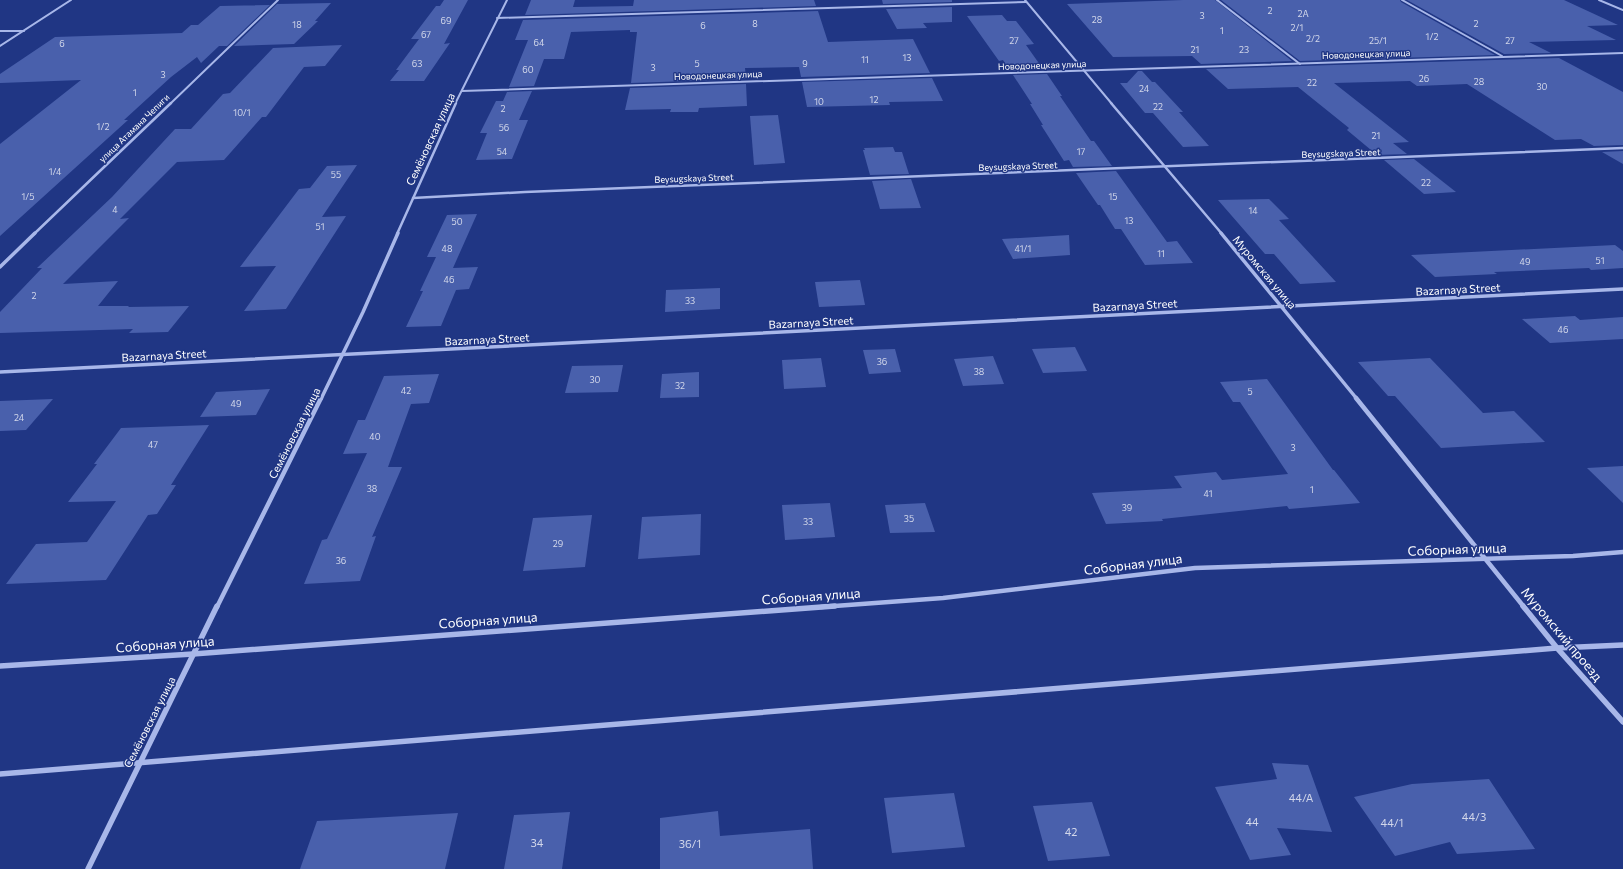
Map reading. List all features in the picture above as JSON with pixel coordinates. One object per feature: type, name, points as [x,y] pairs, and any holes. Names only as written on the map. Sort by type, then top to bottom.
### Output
[{"type":"street","points":[[0,46],[71,0]]},
{"type":"street","name":"улица Атамана Чепиги","points":[[0,267],[278,0]]},
{"type":"street","name":"Семёновская улица","points":[[88,869],[138,763],[343,355],[462,91],[507,0]]},
{"type":"street","points":[[1217,0],[1300,64]]},
{"type":"street","points":[[1402,0],[1502,57]]},
{"type":"street","points":[[1599,0],[1623,10]]},
{"type":"street","points":[[497,18],[1026,1]]},
{"type":"street","name":"Муромская улица","points":[[1026,1],[1283,307],[1487,559]]},
{"type":"street","points":[[0,31],[24,31]]},
{"type":"street","name":"Новодонецкая улица","points":[[462,91],[1623,53]]},
{"type":"street","name":"Beysugskaya Street","points":[[413,198],[525,192],[1623,148]]},
{"type":"street","name":"Bazarnaya Street","points":[[0,372],[1623,289]]},
{"type":"street","name":"Соборная улица","points":[[0,666],[193,654],[944,598],[1196,568],[1573,556],[1623,552]]},
{"type":"street","name":"Муромский проезд","points":[[1487,559],[1557,648],[1623,722]]},
{"type":"street","points":[[0,774],[1557,648],[1623,645]]},
{"type":"building","points":[[444,0],[468,0],[444,44],[450,43],[424,81],[390,81],[399,70],[396,70],[419,39],[411,39],[436,6],[440,6]]},
{"type":"building","points":[[531,0],[575,0],[573,7],[633,6],[634,0],[814,0],[816,6],[525,15]]},
{"type":"building","points":[[882,0],[952,0],[952,2],[883,4]]},
{"type":"building","points":[[1215,0],[1292,61],[1201,64],[1192,56],[1113,57],[1067,4]]},
{"type":"building","points":[[1221,0],[1400,0],[1401,2],[1495,55],[1300,61]]},
{"type":"building","points":[[1407,0],[1564,0],[1618,25],[1587,26],[1616,40],[1529,42],[1551,53],[1504,54]]},
{"type":"building","points":[[331,3],[315,21],[318,21],[294,44],[234,46],[277,4]]},
{"type":"building","points":[[270,5],[227,46],[219,46],[201,63],[197,57],[171,77],[124,120],[128,120],[0,236],[0,144],[81,80],[0,83],[0,74],[55,37],[182,33],[191,25],[198,25],[220,6]]},
{"type":"building","points":[[952,7],[952,22],[923,23],[927,28],[897,29],[886,9]]},
{"type":"building","points":[[818,11],[828,42],[913,39],[930,73],[801,77],[799,67],[745,68],[746,79],[631,83],[637,32],[630,32],[630,30],[571,32],[564,59],[544,59],[534,86],[509,87],[528,40],[515,40],[523,20]]},
{"type":"building","points":[[1002,15],[1007,21],[1016,21],[1034,44],[1026,45],[1043,69],[1010,71],[1003,60],[999,61],[967,16]]},
{"type":"building","points":[[342,45],[325,66],[304,67],[266,117],[262,117],[224,160],[177,162],[120,219],[129,218],[63,284],[118,281],[98,306],[189,306],[168,332],[129,333],[133,329],[0,333],[0,312],[42,268],[37,268],[112,197],[175,129],[191,129],[223,94],[230,93],[273,48]]},
{"type":"building","points":[[1559,58],[1623,92],[1623,145],[1594,146],[1581,139],[1555,140],[1467,84],[1417,86],[1410,81],[1334,83],[1409,142],[1393,143],[1407,154],[1377,155],[1347,130],[1349,128],[1298,87],[1228,89],[1206,69]]},
{"type":"building","points":[[1138,71],[1142,71],[1152,82],[1155,82],[1183,112],[1179,112],[1209,146],[1183,147],[1153,113],[1145,113],[1120,83],[1127,83]]},
{"type":"building","points":[[1047,74],[1062,96],[1060,96],[1091,141],[1094,141],[1112,166],[1073,167],[1069,160],[1064,161],[1041,125],[1043,125],[1030,104],[1032,104],[1013,75]]},
{"type":"building","points":[[932,78],[943,101],[889,102],[890,105],[807,107],[802,82]]},
{"type":"building","points":[[746,84],[747,106],[699,108],[698,112],[670,112],[671,109],[625,110],[630,88]]},
{"type":"building","points":[[532,91],[519,120],[528,120],[512,159],[476,160],[487,133],[480,133],[496,101],[503,101],[507,92]]},
{"type":"building","points":[[778,115],[785,163],[754,165],[750,116]]},
{"type":"building","points":[[893,147],[895,152],[902,152],[909,174],[870,175],[863,150],[865,150],[864,148]]},
{"type":"building","points":[[1623,151],[1623,164],[1602,152]]},
{"type":"building","points":[[1414,159],[1456,192],[1424,194],[1384,160]]},
{"type":"building","points":[[357,165],[322,217],[346,216],[286,309],[244,311],[276,266],[240,267],[299,189],[310,188],[327,166]]},
{"type":"building","points":[[1116,171],[1167,242],[1177,241],[1193,263],[1145,265],[1121,229],[1115,229],[1100,205],[1098,205],[1076,173]]},
{"type":"building","points":[[911,179],[921,208],[880,209],[872,181]]},
{"type":"building","points":[[1269,199],[1289,219],[1279,220],[1336,282],[1300,284],[1274,254],[1265,254],[1218,200]]},
{"type":"building","points":[[477,214],[453,268],[478,267],[469,289],[456,290],[441,326],[406,327],[423,291],[420,291],[436,257],[427,257],[447,215]]},
{"type":"building","points":[[1069,235],[1070,255],[1013,259],[1002,239]]},
{"type":"building","points":[[1615,245],[1623,251],[1623,268],[1494,272],[1497,274],[1435,277],[1411,255]]},
{"type":"building","points":[[860,280],[865,305],[819,307],[815,282]]},
{"type":"building","points":[[720,288],[720,309],[665,312],[666,290]]},
{"type":"building","points":[[1575,316],[1580,320],[1623,317],[1623,339],[1550,343],[1522,319]]},
{"type":"building","points":[[1075,347],[1087,371],[1043,373],[1032,349]]},
{"type":"building","points":[[895,349],[901,372],[869,374],[863,350]]},
{"type":"building","points":[[993,356],[1004,384],[963,386],[954,359]]},
{"type":"building","points":[[821,358],[826,387],[784,389],[782,360]]},
{"type":"building","points":[[1430,358],[1483,413],[1514,411],[1545,442],[1441,448],[1395,396],[1388,396],[1358,362]]},
{"type":"building","points":[[623,365],[618,392],[565,393],[572,366]]},
{"type":"building","points":[[699,372],[699,397],[660,398],[662,374]]},
{"type":"building","points":[[439,374],[429,403],[411,404],[388,467],[402,467],[372,537],[376,536],[360,581],[304,584],[322,540],[327,539],[367,453],[343,454],[358,420],[365,420],[384,376]]},
{"type":"building","points":[[1267,379],[1333,470],[1360,503],[1289,509],[1287,506],[1162,519],[1163,521],[1106,524],[1092,493],[1182,488],[1174,476],[1216,472],[1222,480],[1288,474],[1240,402],[1233,402],[1220,382]]},
{"type":"building","points":[[270,389],[256,415],[200,417],[216,392]]},
{"type":"building","points":[[53,399],[26,430],[0,431],[0,401]]},
{"type":"building","points":[[209,425],[171,485],[176,485],[157,514],[148,515],[106,580],[6,584],[36,544],[87,542],[116,501],[68,502],[97,464],[94,464],[121,428]]},
{"type":"building","points":[[1623,466],[1623,503],[1587,468]]},
{"type":"building","points":[[830,503],[835,537],[785,540],[782,505]]},
{"type":"building","points":[[925,503],[935,532],[890,533],[885,505]]},
{"type":"building","points":[[701,514],[700,555],[638,559],[642,517]]},
{"type":"building","points":[[592,515],[585,567],[523,571],[533,518]]},
{"type":"building","points":[[1272,763],[1308,765],[1332,832],[1277,828],[1291,855],[1250,860],[1215,787],[1277,779]]},
{"type":"building","points":[[1489,779],[1535,849],[1457,854],[1450,842],[1395,856],[1354,797],[1412,784]]},
{"type":"building","points":[[954,793],[965,847],[892,853],[884,798]]},
{"type":"building","points":[[1092,802],[1110,856],[1048,861],[1033,806]]},
{"type":"building","points":[[718,811],[720,836],[810,829],[813,869],[660,869],[660,818]]},
{"type":"building","points":[[570,812],[562,869],[504,869],[514,815]]},
{"type":"building","points":[[458,813],[445,869],[300,869],[317,821]]}]
